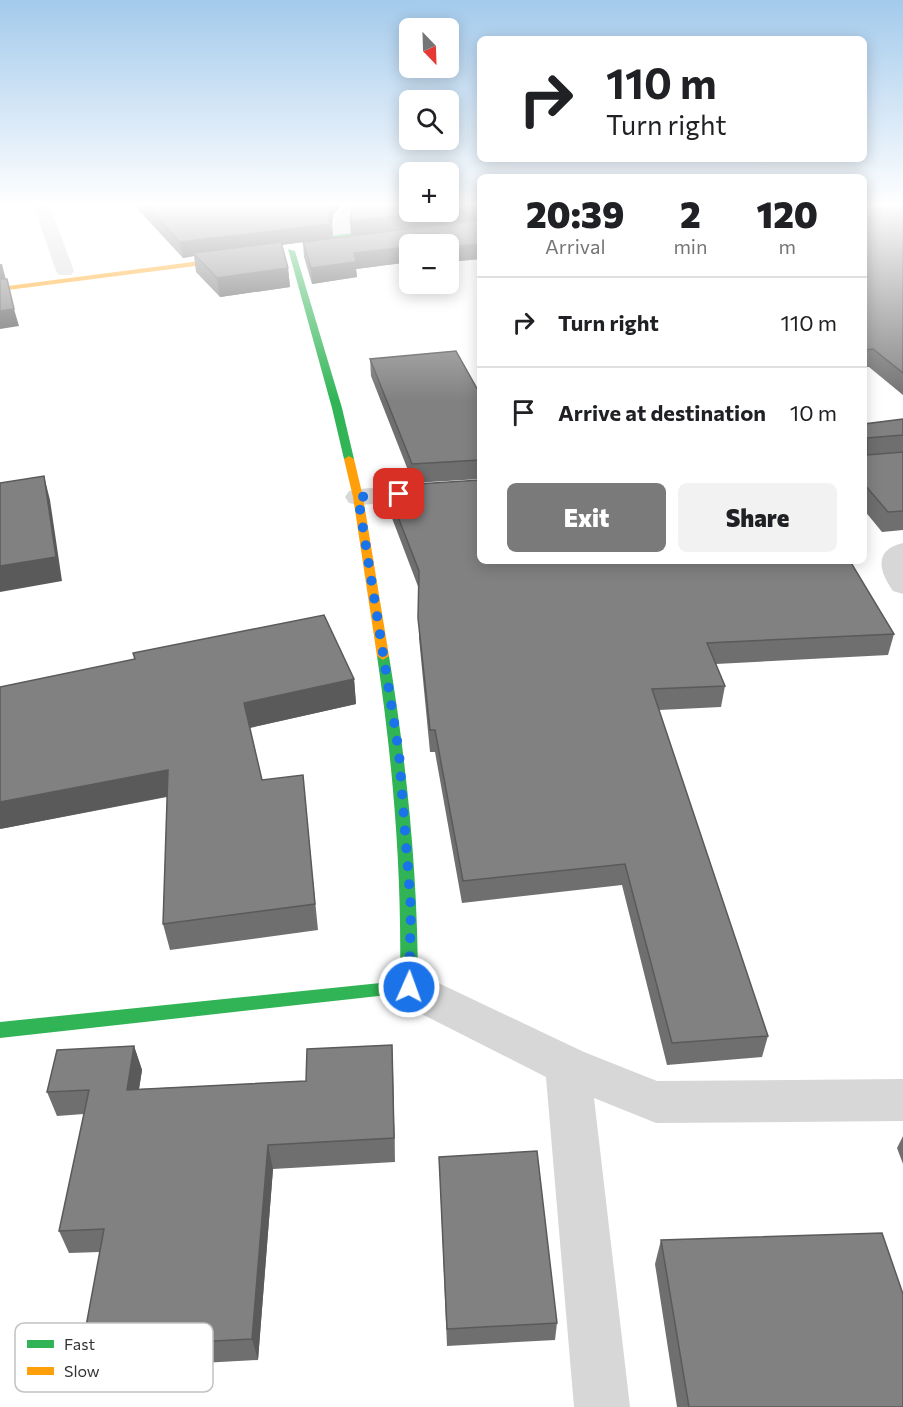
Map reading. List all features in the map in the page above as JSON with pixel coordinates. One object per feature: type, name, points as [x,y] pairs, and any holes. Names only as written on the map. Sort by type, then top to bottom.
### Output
[{"type":"street","points":[[0,279],[75,270]]},
{"type":"street","points":[[0,289],[146,270]]},
{"type":"street","points":[[289,270],[337,408],[358,497],[399,753],[411,909],[409,987]]},
{"type":"street","points":[[358,497],[477,489]]},
{"type":"street","points":[[903,551],[897,554],[896,575],[903,585]]},
{"type":"street","points":[[0,1030],[409,987],[568,1066],[656,1102],[903,1100]]},
{"type":"street","points":[[568,1066],[602,1407]]},
{"type":"building","points":[[209,270],[276,270],[217,278]]},
{"type":"building","points":[[867,270],[903,270],[903,373],[873,349],[867,350]]},
{"type":"building","points":[[0,279],[7,279],[14,309],[0,311]]},
{"type":"building","points":[[456,351],[477,389],[477,460],[412,464],[370,359]]},
{"type":"building","points":[[903,419],[903,435],[867,438],[867,424]]},
{"type":"building","points":[[903,452],[903,511],[888,512],[867,488],[867,455]]},
{"type":"building","points":[[44,476],[56,557],[0,566],[0,483]]},
{"type":"building","points":[[477,480],[477,564],[852,564],[894,634],[707,643],[725,686],[652,689],[768,1036],[672,1043],[625,864],[463,881],[435,730],[430,730],[418,618],[419,571],[386,486]]},
{"type":"building","points":[[324,615],[354,679],[244,703],[262,780],[303,775],[315,904],[163,924],[168,770],[0,802],[0,687],[135,659],[133,653]]},
{"type":"building","points":[[392,1045],[394,1138],[268,1145],[252,1339],[213,1341],[213,1323],[87,1323],[104,1229],[59,1231],[89,1090],[47,1092],[57,1050],[134,1046],[127,1090],[306,1081],[307,1049]]},
{"type":"building","points":[[537,1151],[557,1323],[447,1329],[439,1157]]},
{"type":"building","points":[[882,1233],[903,1294],[903,1407],[689,1407],[661,1240]]},
{"type":"traffic: fast","points":[[296,270],[337,408],[349,459]]},
{"type":"traffic: fast","points":[[0,1030],[409,987],[409,903],[404,821],[383,656]]},
{"type":"traffic: slow","points":[[0,289],[149,270]]},
{"type":"traffic: slow","points":[[349,459],[358,497],[383,656]]},
{"type":"route","points":[[399,494],[358,497],[399,753],[411,909],[409,987]]}]
